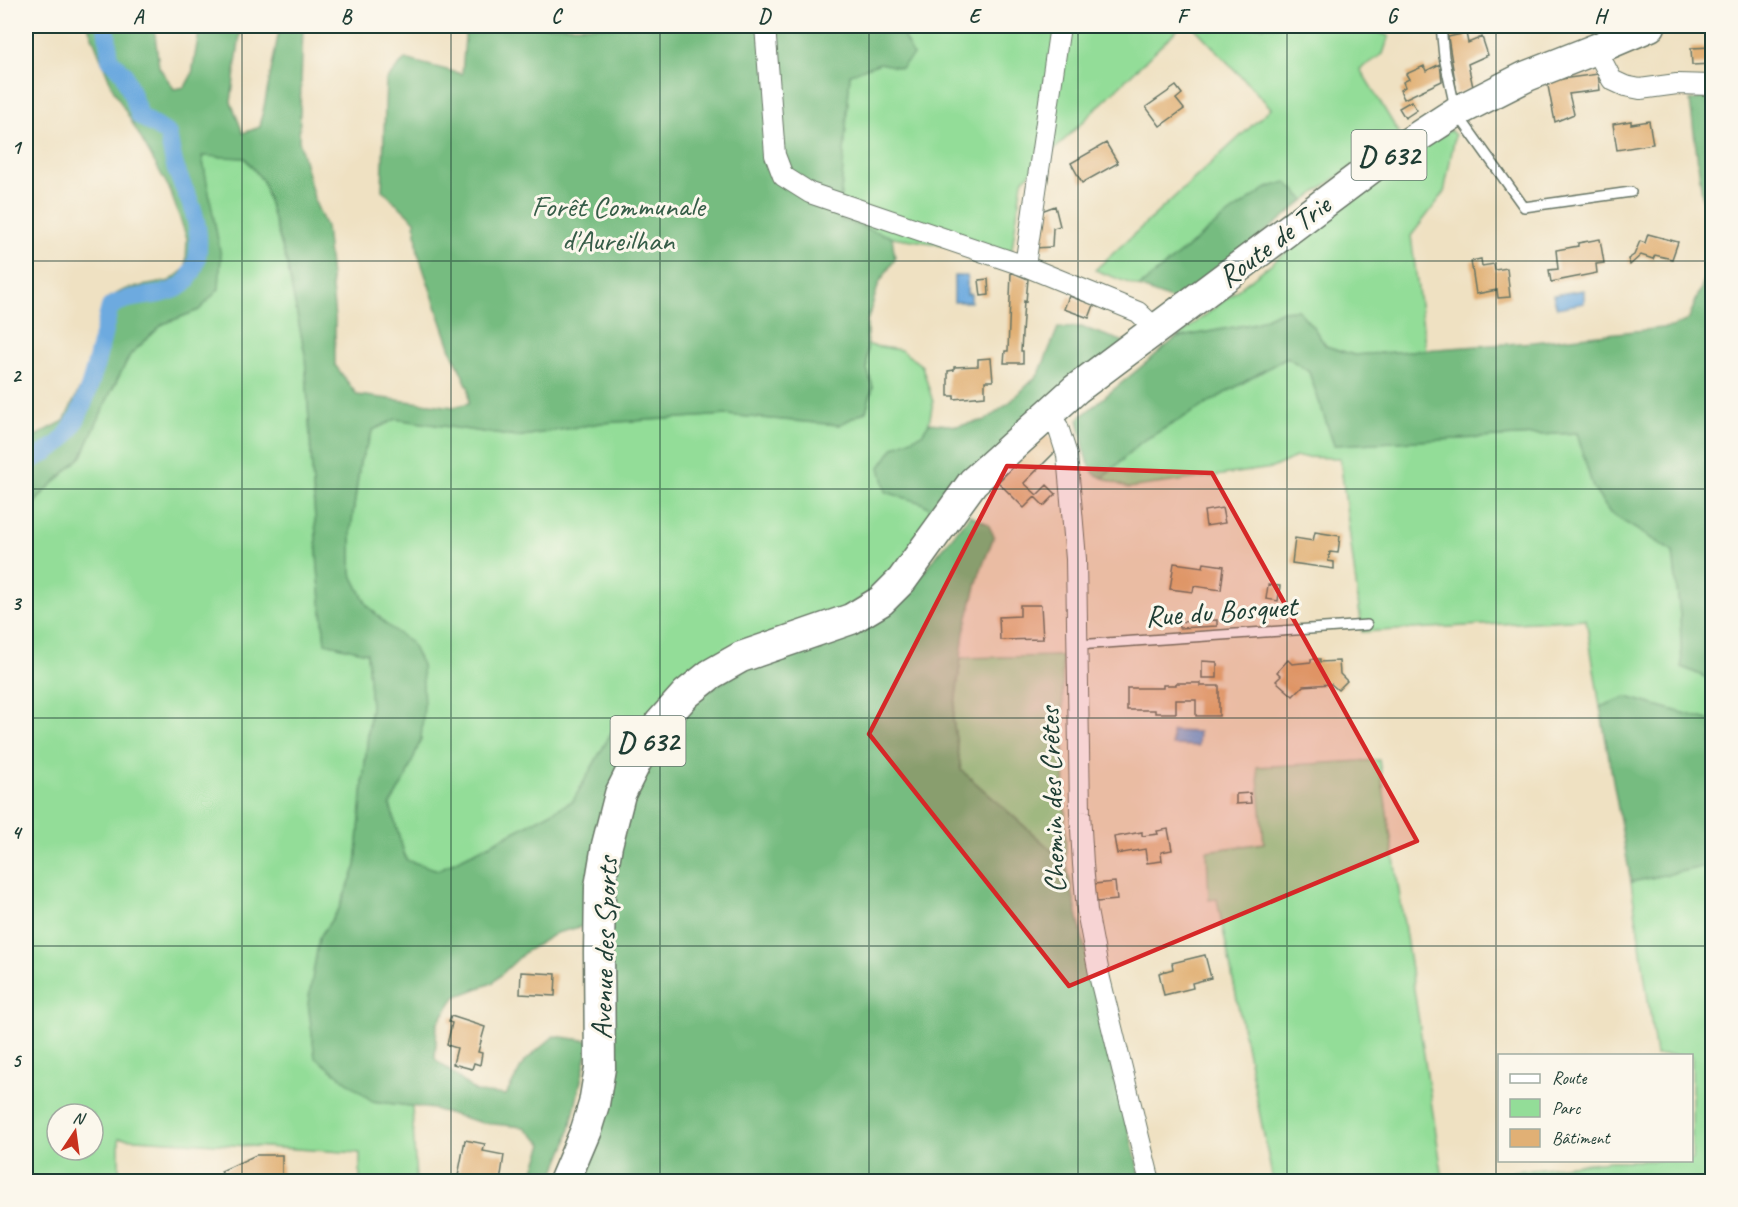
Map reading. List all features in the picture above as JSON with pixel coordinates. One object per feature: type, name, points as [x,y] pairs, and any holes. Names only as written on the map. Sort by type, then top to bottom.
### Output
[{"type":"main road","name":"Route de Trie","points":[[1156,329],[1379,162],[1455,112],[1527,76],[1650,26]]},
{"type":"main road","name":"D 632","points":[[1048,413],[1156,329]]},
{"type":"main road","name":"Avenue des Sports","points":[[564,1182],[586,1130],[594,1104],[600,1068],[600,886],[607,845],[620,794],[639,756],[660,723],[686,694],[711,674],[741,657],[851,619],[880,601],[902,580],[973,482],[1048,413]]},
{"type":"street","points":[[765,26],[775,155],[783,176],[810,193],[1025,266],[1138,312],[1156,329]]},
{"type":"street","points":[[1025,266],[1060,26]]},
{"type":"street","points":[[1596,49],[1612,80],[1626,86],[1640,89],[1677,84],[1713,85]]},
{"type":"street","name":"Chemin des Crêtes","points":[[1048,413],[1058,427],[1067,455],[1076,559],[1080,812],[1087,910],[1100,979],[1150,1182]]},
{"type":"lane","points":[[1441,26],[1444,57],[1455,112],[1524,207],[1631,192]]},
{"type":"lane","name":"Rue du Bosquet","points":[[1077,645],[1367,625]]},
{"type":"highlighted area","points":[[1007,466],[1212,473],[1417,841],[1069,986],[869,734]]},
{"type":"green space","name":"Forêt Communale d'Aureilhan","points":[[88,26],[154,26],[159,67],[174,89],[185,87],[192,74],[200,26],[241,26],[231,102],[243,133],[260,127],[280,26],[303,26],[299,141],[315,202],[326,227],[335,319],[335,365],[357,395],[454,407],[469,403],[469,389],[451,350],[418,253],[415,221],[382,190],[386,80],[405,59],[462,74],[466,26],[898,26],[913,55],[901,68],[880,63],[850,74],[839,219],[892,237],[895,259],[879,283],[867,322],[867,369],[873,387],[866,411],[839,425],[727,415],[601,423],[517,437],[396,419],[373,430],[360,462],[351,529],[351,573],[367,605],[387,625],[411,643],[422,665],[424,705],[421,739],[406,777],[390,805],[406,860],[438,870],[573,801],[618,721],[637,736],[588,925],[556,933],[525,952],[492,983],[455,997],[437,1024],[435,1059],[476,1092],[506,1095],[524,1062],[554,1036],[590,1041],[567,1142],[551,1181],[530,1181],[543,1144],[524,1127],[483,1123],[433,1109],[372,1101],[315,1057],[308,1003],[319,938],[339,909],[356,866],[371,706],[367,653],[325,643],[318,568],[305,354],[287,264],[263,181],[245,158],[202,156],[221,256],[219,289],[199,310],[163,324],[130,355],[82,456],[41,495],[26,515],[26,441],[64,421],[83,382],[106,299],[126,289],[170,281],[186,268],[187,238],[169,188],[113,89]]},
{"type":"green space","points":[[898,26],[1181,26],[1022,181],[1011,255],[892,237],[839,219],[850,73],[913,55]]},
{"type":"green space","points":[[1193,26],[1358,26],[1389,36],[1383,54],[1360,69],[1399,133],[1305,200],[1267,188],[1222,219],[1139,287],[1095,270],[1271,108]]},
{"type":"green space","points":[[1712,95],[1712,680],[1682,667],[1680,615],[1673,552],[1610,513],[1593,488],[1577,433],[1334,445],[1309,372],[1287,357],[1141,442],[1103,478],[1094,474],[1086,458],[1078,419],[1176,338],[1256,323],[1280,311],[1298,310],[1326,346],[1354,355],[1534,342],[1672,327],[1688,320],[1711,264],[1690,101]]},
{"type":"green space","points":[[1450,130],[1455,135],[1444,193],[1411,236],[1426,350],[1354,355],[1326,346],[1298,310],[1280,311],[1256,323],[1176,338],[1413,153]]},
{"type":"green space","points":[[201,155],[245,158],[263,181],[287,264],[305,354],[318,568],[325,643],[367,653],[371,706],[356,866],[339,909],[319,938],[372,1101],[412,1106],[416,1181],[360,1181],[360,1153],[119,1138],[119,1181],[26,1179],[26,515],[41,495],[82,456],[130,355],[163,324],[199,310],[210,203]]},
{"type":"green space","points":[[1286,182],[1305,200],[1178,302],[1139,287],[1222,219],[1267,188]]},
{"type":"green space","points":[[1081,327],[1125,342],[937,513],[922,503],[886,492],[880,467],[894,447],[922,434],[929,423],[958,426],[986,420],[1010,402],[1039,374],[1058,328]]},
{"type":"green space","points":[[867,345],[901,350],[922,366],[933,402],[929,423],[923,434],[894,447],[886,492],[922,503],[937,513],[904,557],[872,592],[637,736],[618,721],[573,801],[438,870],[406,860],[390,805],[406,777],[421,739],[387,625],[367,605],[351,573],[351,529],[360,462],[373,430],[396,419],[517,437],[601,423],[727,415],[839,425],[866,411],[873,387],[867,369]]},
{"type":"green space","points":[[1287,357],[1309,372],[1334,445],[1577,433],[1593,488],[1610,513],[1673,552],[1680,615],[1682,667],[1712,680],[1712,721],[1626,697],[1600,707],[1586,619],[1362,632],[1340,458],[1296,457],[1272,468],[1128,488],[1103,478],[1141,442]]},
{"type":"green space","points":[[970,515],[988,524],[994,536],[979,575],[964,633],[953,720],[961,770],[1066,863],[1106,1043],[1142,1181],[578,1182],[607,920],[618,853],[641,780],[664,735],[696,699],[740,672],[918,579]]},
{"type":"green space","points":[[1062,656],[1066,863],[961,770],[953,720],[961,658]]},
{"type":"green space","points":[[1626,697],[1712,721],[1712,865],[1631,882],[1600,707]]},
{"type":"green space","points":[[1379,760],[1443,1179],[1600,1162],[1693,1162],[1693,1054],[1656,1054],[1631,882],[1712,865],[1712,1181],[1273,1181],[1217,899],[1209,900],[1207,851],[1264,843],[1257,767]]},
{"type":"water","points":[[954,276],[967,276],[967,294],[971,294],[971,302],[954,302]]},
{"type":"water","points":[[1584,290],[1584,303],[1557,308],[1553,295]]},
{"type":"water","points":[[1172,731],[1199,732],[1198,746],[1172,745]]},
{"type":"building","points":[[1466,33],[1468,43],[1482,37],[1488,55],[1468,64],[1473,87],[1457,94],[1448,37]]},
{"type":"building","points":[[1712,47],[1712,64],[1692,65],[1691,48]]},
{"type":"building","points":[[1440,64],[1442,81],[1404,99],[1400,90],[1405,87],[1403,82],[1409,79],[1406,74],[1424,66],[1426,71]]},
{"type":"building","points":[[1598,74],[1600,90],[1569,94],[1574,114],[1555,122],[1548,86],[1554,80]]},
{"type":"building","points":[[1176,86],[1182,94],[1176,99],[1184,109],[1160,126],[1146,107]]},
{"type":"building","points":[[1411,101],[1417,110],[1405,118],[1399,108]]},
{"type":"building","points":[[1631,121],[1631,124],[1649,121],[1653,144],[1617,150],[1613,124]]},
{"type":"building","points":[[1106,143],[1118,163],[1082,183],[1071,163]]},
{"type":"building","points":[[1055,206],[1060,226],[1053,228],[1052,247],[1034,248],[1036,213]]},
{"type":"building","points":[[1648,234],[1678,242],[1672,259],[1655,255],[1653,259],[1641,255],[1630,265],[1628,259],[1634,255],[1640,241],[1645,243]]},
{"type":"building","points":[[1600,239],[1604,263],[1596,264],[1597,273],[1551,282],[1549,270],[1558,269],[1556,250]]},
{"type":"building","points":[[1481,259],[1482,266],[1494,264],[1495,270],[1507,268],[1510,297],[1498,298],[1497,290],[1476,294],[1471,261]]},
{"type":"building","points":[[1011,272],[1028,279],[1026,302],[1024,301],[1021,351],[1023,351],[1023,363],[1004,363],[1005,351],[1008,351]]},
{"type":"building","points":[[988,279],[989,295],[981,296],[979,280]]},
{"type":"building","points":[[1069,296],[1094,305],[1089,318],[1064,309]]},
{"type":"building","points":[[991,358],[993,381],[985,381],[985,396],[954,399],[954,396],[948,396],[948,371],[954,370],[954,367],[978,366],[978,359]]},
{"type":"building","points":[[1047,433],[1061,446],[1024,483],[1037,495],[1047,485],[1056,494],[1044,506],[1035,497],[1024,508],[998,482]]},
{"type":"building","points":[[1222,508],[1225,523],[1206,526],[1204,511]]},
{"type":"building","points":[[1315,532],[1340,536],[1338,553],[1330,552],[1328,561],[1334,562],[1334,569],[1292,563],[1295,538],[1313,541]]},
{"type":"building","points":[[1174,563],[1203,567],[1204,563],[1224,566],[1221,590],[1194,586],[1193,592],[1170,589]]},
{"type":"building","points":[[1268,585],[1280,586],[1278,601],[1266,599]]},
{"type":"building","points":[[1020,605],[1041,605],[1043,639],[1000,640],[999,617],[1020,616]]},
{"type":"building","points":[[1217,620],[1217,626],[1179,628],[1178,622]]},
{"type":"building","points":[[1311,659],[1320,659],[1320,662],[1339,661],[1340,674],[1347,681],[1338,690],[1331,684],[1303,686],[1293,696],[1276,681],[1281,676],[1277,672],[1288,660],[1292,664],[1311,662]]},
{"type":"building","points":[[1202,661],[1217,662],[1217,678],[1202,678]]},
{"type":"building","points":[[1176,683],[1219,686],[1219,716],[1196,716],[1196,700],[1176,700],[1176,713],[1127,710],[1127,688],[1163,688],[1163,685],[1176,685]]},
{"type":"building","points":[[1250,793],[1251,803],[1236,804],[1236,794]]},
{"type":"building","points":[[1168,829],[1172,850],[1161,852],[1162,861],[1147,863],[1145,849],[1117,854],[1114,837],[1142,832],[1142,836],[1158,834],[1157,831]]},
{"type":"building","points":[[1115,882],[1117,900],[1097,902],[1094,884]]},
{"type":"building","points":[[1205,955],[1211,978],[1192,983],[1193,988],[1164,995],[1159,973],[1173,969],[1172,963]]},
{"type":"building","points":[[521,972],[556,974],[555,996],[520,994]]},
{"type":"building","points":[[451,1016],[485,1027],[478,1052],[482,1053],[480,1065],[474,1063],[472,1069],[453,1064],[457,1048],[447,1045],[452,1023],[449,1022]]},
{"type":"building","points":[[465,1140],[485,1144],[483,1151],[504,1155],[500,1182],[464,1182],[465,1177],[458,1176]]},
{"type":"building","points":[[256,1155],[282,1155],[282,1176],[257,1176],[244,1182],[226,1182],[221,1171]]},
{"type":"waterway","points":[[26,463],[55,446],[73,426],[93,376],[110,307],[126,300],[176,289],[191,275],[197,255],[198,233],[194,213],[175,166],[168,134],[140,116],[124,74],[110,59],[106,26]]}]
